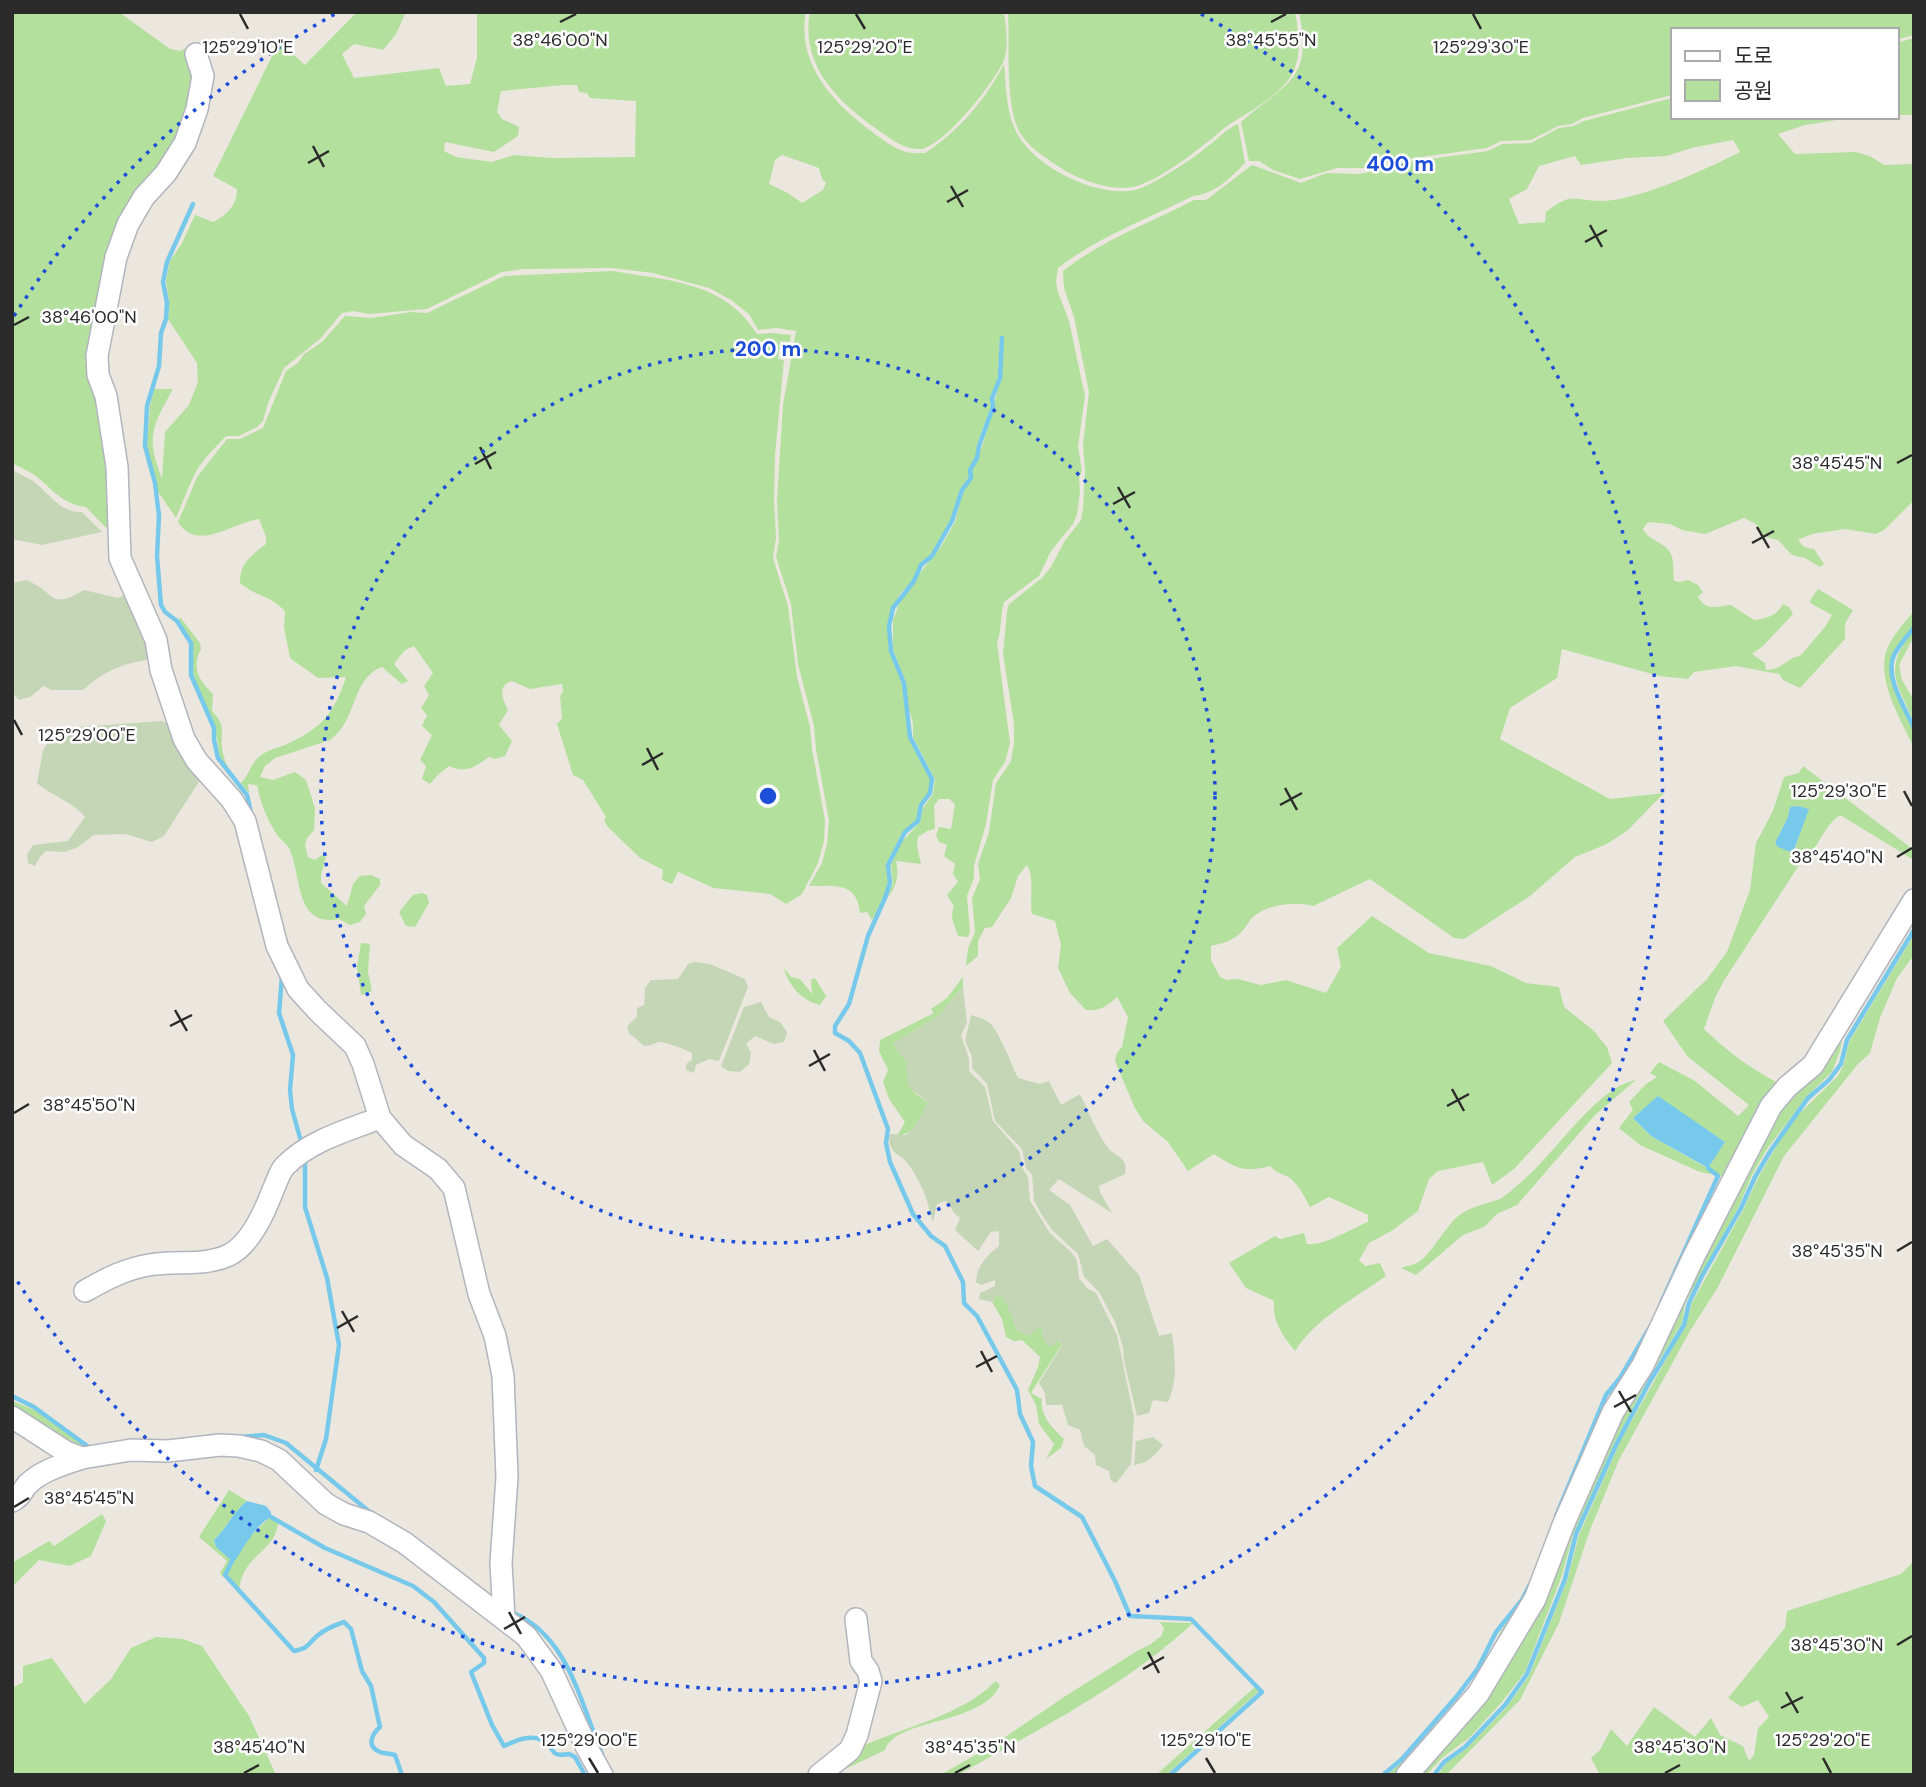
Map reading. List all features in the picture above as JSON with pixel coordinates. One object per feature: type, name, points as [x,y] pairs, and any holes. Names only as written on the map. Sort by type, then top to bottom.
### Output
[{"type":"street","points":[[197,54],[203,76],[197,109],[185,143],[166,173],[144,197],[128,224],[116,257],[97,356],[98,375],[106,396],[117,467],[120,558],[156,640],[161,670],[184,739],[197,761],[232,800],[245,821],[278,946],[298,989],[317,1011],[355,1046],[380,1118],[403,1145],[438,1169],[454,1188],[479,1294],[495,1336],[503,1376],[507,1477],[501,1563],[504,1618]]},
{"type":"street","points":[[1407,1775],[1478,1694],[1498,1664],[1535,1599],[1564,1524],[1613,1412],[1643,1365],[1771,1107],[1787,1087],[1813,1065],[1914,900]]},
{"type":"street","points":[[85,1291],[114,1274],[132,1268],[151,1264],[210,1261],[231,1254],[260,1222],[283,1168],[304,1151],[339,1133],[380,1118]]},
{"type":"street","points":[[12,1417],[66,1452],[82,1458]]},
{"type":"street","points":[[12,1501],[21,1497],[27,1485],[51,1469],[82,1458],[131,1450],[168,1451],[220,1445],[261,1451],[279,1460],[326,1504],[344,1514],[369,1522],[405,1543],[526,1636],[551,1670],[602,1775]]},
{"type":"street","points":[[819,1775],[850,1750],[857,1735],[871,1681],[861,1661],[856,1619]]},
{"type":"green space","points":[[12,12],[119,12],[170,49],[180,51],[190,46],[195,108],[114,254],[103,407],[114,530],[105,527],[86,507],[63,499],[33,474],[12,463]]},
{"type":"green space","points":[[357,12],[406,12],[396,34],[383,50],[354,44],[342,54],[354,78],[439,68],[446,86],[470,84],[477,58],[477,12],[806,12],[804,31],[807,48],[820,80],[843,108],[857,120],[886,142],[906,152],[925,153],[949,135],[980,102],[1004,64],[1009,112],[1022,141],[1048,166],[1083,184],[1101,189],[1135,190],[1152,183],[1238,124],[1245,163],[1228,180],[1215,189],[1193,196],[1106,238],[1058,268],[1058,292],[1069,321],[1085,396],[1078,446],[1082,471],[1079,478],[1077,515],[1051,551],[1039,576],[1004,602],[997,643],[1010,743],[1005,762],[993,780],[986,824],[974,866],[974,878],[967,896],[970,932],[968,937],[958,936],[953,921],[954,906],[947,895],[958,882],[953,874],[955,864],[944,856],[947,845],[939,842],[936,835],[939,827],[951,829],[955,804],[949,799],[939,799],[934,806],[935,829],[918,837],[921,864],[896,861],[896,882],[886,900],[893,884],[891,865],[900,844],[920,822],[923,808],[933,794],[935,779],[913,737],[906,683],[893,649],[893,620],[902,596],[942,545],[955,522],[963,492],[972,479],[972,470],[983,445],[999,382],[1002,335],[998,377],[977,445],[976,457],[969,468],[969,478],[960,489],[951,520],[931,554],[919,564],[913,580],[892,608],[888,642],[903,683],[909,738],[931,779],[929,793],[920,804],[917,820],[902,833],[886,864],[888,882],[884,897],[872,920],[867,912],[860,913],[858,903],[849,890],[835,886],[809,886],[822,863],[829,821],[814,726],[798,664],[791,604],[776,557],[779,540],[777,500],[783,405],[796,331],[777,328],[758,330],[749,314],[709,288],[653,273],[612,268],[524,269],[502,272],[427,309],[369,314],[353,311],[342,313],[320,339],[284,368],[263,421],[239,436],[226,436],[204,460],[176,518],[158,494],[147,445],[154,389],[173,389],[160,412],[154,432],[154,452],[162,478],[165,432],[189,405],[198,382],[197,363],[168,319],[166,280],[170,261],[195,215],[213,222],[227,213],[233,205],[237,189],[213,176],[279,42],[305,65]],"holes":[[[577,85],[579,92],[587,93],[590,98],[636,101],[635,157],[552,158],[514,155],[492,162],[456,157],[444,151],[445,142],[494,152],[518,136],[519,127],[502,119],[497,112],[501,91]],[[782,155],[819,168],[826,183],[823,190],[802,203],[769,184],[775,160]]]},
{"type":"green space","points":[[810,12],[1004,12],[1006,55],[991,82],[955,125],[931,145],[921,149],[909,148],[863,119],[825,80],[811,49],[808,31]]},
{"type":"green space","points":[[1008,12],[1295,12],[1299,38],[1298,55],[1289,79],[1277,92],[1181,162],[1137,186],[1108,187],[1077,177],[1061,168],[1031,146],[1018,129],[1011,103]]},
{"type":"green space","points":[[1299,12],[1914,12],[1914,35],[1898,39],[1898,28],[1671,28],[1671,95],[1583,118],[1572,124],[1558,126],[1531,140],[1501,141],[1487,148],[1385,162],[1368,168],[1337,168],[1300,179],[1273,170],[1259,161],[1249,161],[1241,122],[1292,78],[1299,67],[1303,35]]},
{"type":"green space","points":[[1914,38],[1914,115],[1898,115],[1898,42]]},
{"type":"green space","points":[[1671,98],[1671,119],[1843,119],[1805,125],[1778,134],[1795,154],[1855,152],[1870,156],[1884,165],[1914,164],[1914,500],[1884,530],[1876,534],[1845,529],[1812,534],[1798,540],[1804,547],[1814,549],[1824,564],[1820,567],[1805,558],[1792,555],[1778,540],[1762,536],[1756,524],[1744,518],[1705,534],[1682,530],[1670,524],[1648,522],[1643,529],[1670,552],[1674,581],[1688,580],[1698,585],[1703,592],[1698,597],[1705,605],[1731,605],[1754,620],[1771,616],[1783,604],[1789,607],[1793,614],[1752,654],[1765,663],[1766,670],[1778,668],[1800,656],[1825,627],[1832,615],[1810,603],[1818,589],[1853,610],[1845,624],[1845,639],[1800,688],[1783,680],[1779,674],[1736,666],[1694,672],[1688,679],[1659,676],[1562,649],[1557,678],[1510,708],[1500,739],[1610,799],[1664,793],[1628,830],[1607,844],[1575,857],[1530,896],[1464,939],[1454,938],[1370,879],[1313,906],[1289,904],[1264,910],[1251,919],[1235,937],[1211,946],[1211,960],[1220,977],[1227,980],[1238,979],[1261,985],[1286,980],[1326,993],[1341,967],[1337,948],[1372,916],[1429,953],[1491,966],[1526,983],[1559,987],[1564,1007],[1593,1030],[1607,1047],[1612,1063],[1514,1169],[1492,1185],[1483,1162],[1438,1171],[1429,1179],[1418,1211],[1393,1230],[1369,1243],[1359,1260],[1365,1266],[1380,1263],[1386,1276],[1314,1328],[1295,1351],[1279,1328],[1274,1301],[1246,1288],[1229,1263],[1275,1236],[1280,1239],[1304,1233],[1307,1244],[1329,1240],[1368,1222],[1368,1215],[1329,1197],[1310,1207],[1293,1181],[1270,1166],[1240,1168],[1214,1154],[1188,1171],[1168,1142],[1143,1121],[1115,1061],[1122,1047],[1128,1017],[1117,997],[1096,1010],[1086,1010],[1070,993],[1058,968],[1061,945],[1055,921],[1032,914],[1031,876],[1027,865],[1018,876],[1011,898],[992,927],[985,928],[978,941],[978,956],[966,966],[968,948],[975,932],[972,898],[980,879],[978,864],[989,832],[996,783],[1011,761],[1014,743],[1014,724],[1003,654],[1007,611],[1009,604],[1042,578],[1051,567],[1064,542],[1081,520],[1083,508],[1083,446],[1089,392],[1074,317],[1064,288],[1063,271],[1127,232],[1194,200],[1206,200],[1252,165],[1301,183],[1326,173],[1357,174],[1385,165],[1488,151],[1502,144],[1531,143],[1559,128]],"holes":[[[1733,140],[1740,152],[1690,175],[1620,199],[1568,199],[1546,212],[1545,222],[1519,224],[1509,199],[1527,189],[1539,166],[1575,156],[1581,165],[1627,158],[1667,156],[1691,148]]]},
{"type":"green space","points":[[613,271],[694,286],[728,303],[744,316],[757,334],[791,335],[790,342],[780,341],[778,359],[784,360],[775,455],[776,538],[773,558],[788,606],[797,677],[810,727],[825,820],[824,841],[818,863],[802,894],[786,904],[770,894],[714,888],[678,872],[672,884],[662,880],[663,870],[640,858],[608,827],[604,821],[606,817],[583,780],[573,775],[557,724],[562,718],[562,684],[530,689],[512,681],[507,683],[502,693],[508,710],[499,725],[512,741],[505,756],[495,759],[489,757],[465,769],[449,766],[430,784],[422,779],[426,766],[420,760],[432,735],[422,726],[427,715],[421,708],[429,695],[424,686],[433,673],[414,646],[404,651],[394,664],[408,681],[402,684],[382,667],[372,673],[359,690],[346,721],[330,740],[275,758],[265,766],[260,777],[273,780],[295,772],[306,780],[315,808],[314,830],[305,845],[308,857],[315,860],[322,855],[326,857],[321,883],[347,906],[353,884],[360,876],[371,875],[380,879],[380,885],[364,906],[366,914],[360,922],[350,925],[339,919],[324,920],[314,915],[302,897],[289,848],[271,825],[257,785],[248,784],[249,793],[241,783],[260,756],[308,733],[324,719],[331,711],[346,677],[318,678],[290,658],[284,627],[285,611],[273,601],[240,583],[244,565],[266,544],[259,519],[205,535],[186,531],[178,522],[197,477],[227,439],[240,439],[263,428],[286,371],[322,342],[345,316],[371,318],[411,312],[427,313],[504,276]]},
{"type":"green space","points":[[12,470],[33,481],[61,506],[82,512],[102,532],[42,545],[12,539]]},
{"type":"green space","points":[[26,580],[58,599],[84,590],[118,598],[126,594],[155,659],[116,668],[83,690],[51,690],[44,686],[30,697],[19,700],[12,692],[12,583]]},
{"type":"green space","points":[[1914,611],[1914,625],[1894,651],[1890,673],[1914,732],[1914,747],[1896,712],[1884,671],[1888,647]]},
{"type":"green space","points":[[180,617],[200,643],[198,673],[213,694],[212,711],[221,725],[222,751],[229,771],[220,757],[215,727],[193,675],[193,642],[179,620]]},
{"type":"green space","points":[[1914,630],[1914,636],[1899,665],[1902,680],[1914,700],[1914,722],[1898,685],[1895,666],[1898,655]]},
{"type":"green space","points":[[162,721],[167,723],[204,774],[164,836],[152,842],[125,834],[94,835],[78,847],[65,852],[46,851],[35,866],[28,863],[27,854],[33,845],[68,841],[85,817],[75,807],[37,783],[43,750],[55,732],[77,727]]},
{"type":"green space","points":[[1803,766],[1914,850],[1914,860],[1840,815],[1803,859],[1725,979],[1704,1029],[1740,1060],[1780,1084],[1797,1070],[1824,1036],[1884,935],[1914,891],[1914,896],[1886,936],[1813,1060],[1768,1106],[1598,1437],[1537,1587],[1507,1643],[1475,1689],[1402,1775],[1387,1775],[1405,1759],[1466,1690],[1484,1666],[1501,1631],[1532,1586],[1603,1408],[1650,1330],[1722,1176],[1700,1172],[1640,1145],[1619,1128],[1633,1110],[1629,1102],[1646,1084],[1657,1077],[1650,1073],[1659,1062],[1695,1081],[1738,1116],[1749,1105],[1688,1057],[1663,1021],[1707,979],[1727,952],[1750,890],[1756,843],[1773,811],[1784,777],[1799,773]],"holes":[[[1790,807],[1808,809],[1794,852],[1778,847],[1775,843]],[[1658,1097],[1725,1142],[1707,1168],[1651,1136],[1633,1118]]]},
{"type":"green space","points":[[413,895],[427,895],[429,903],[415,927],[406,926],[399,912]]},
{"type":"green space","points":[[1914,935],[1914,955],[1897,978],[1880,1018],[1870,1053],[1858,1064],[1784,1156],[1718,1287],[1690,1331],[1619,1460],[1590,1530],[1559,1623],[1520,1700],[1446,1775],[1438,1775],[1446,1763],[1466,1749],[1505,1709],[1529,1676],[1568,1578],[1579,1535],[1621,1440],[1686,1324],[1692,1303],[1783,1135],[1801,1112],[1838,1076],[1849,1042]]},
{"type":"green space","points":[[361,943],[370,944],[368,972],[372,991],[361,995],[357,967]]},
{"type":"green space","points":[[688,964],[710,964],[745,979],[748,987],[719,1061],[709,1059],[696,1065],[694,1073],[686,1070],[686,1064],[692,1060],[692,1053],[662,1042],[644,1046],[629,1033],[627,1026],[637,1017],[637,1008],[644,1005],[645,988],[651,980],[678,979]]},
{"type":"green space","points":[[784,968],[791,977],[800,979],[812,994],[811,980],[815,978],[826,996],[820,1005],[797,992]]},
{"type":"green space","points":[[963,977],[963,987],[939,1015],[893,1044],[907,1063],[912,1089],[928,1102],[917,1124],[903,1135],[897,1136],[905,1122],[889,1099],[883,1082],[888,1070],[879,1051],[880,1040],[934,1013],[931,1009],[947,998]]},
{"type":"green space","points":[[963,987],[967,1023],[961,1035],[969,1059],[969,1071],[985,1087],[993,1121],[1019,1151],[1023,1169],[1028,1177],[1030,1201],[1050,1233],[1072,1253],[1077,1261],[1079,1278],[1087,1288],[1096,1293],[1117,1335],[1134,1417],[1131,1464],[1114,1483],[1110,1479],[1109,1471],[1096,1465],[1095,1455],[1084,1446],[1080,1430],[1068,1425],[1062,1405],[1046,1405],[1045,1393],[1039,1383],[1062,1345],[1059,1340],[1051,1347],[1044,1341],[1041,1327],[1028,1336],[1017,1330],[1004,1298],[996,1296],[992,1302],[979,1299],[980,1293],[995,1286],[995,1280],[981,1285],[976,1282],[983,1262],[999,1246],[999,1231],[991,1232],[978,1251],[955,1230],[960,1218],[946,1201],[937,1204],[933,1222],[917,1178],[909,1165],[890,1146],[890,1134],[906,1135],[915,1126],[928,1102],[908,1085],[906,1062],[893,1044],[939,1015]]},
{"type":"green space","points":[[761,1002],[769,1017],[780,1022],[787,1032],[784,1042],[774,1044],[755,1036],[746,1044],[751,1053],[749,1064],[740,1072],[728,1071],[721,1066],[744,1007]]},
{"type":"green space","points":[[971,1015],[984,1019],[991,1025],[1000,1038],[1018,1078],[1040,1084],[1049,1081],[1061,1105],[1080,1094],[1105,1144],[1124,1161],[1125,1174],[1099,1186],[1112,1213],[1059,1179],[1049,1190],[1070,1205],[1093,1246],[1107,1239],[1139,1275],[1159,1336],[1172,1333],[1175,1369],[1171,1394],[1168,1402],[1153,1400],[1149,1413],[1137,1416],[1115,1322],[1099,1292],[1084,1277],[1078,1254],[1052,1230],[1040,1212],[1034,1200],[1032,1175],[1026,1168],[1022,1149],[995,1121],[987,1084],[972,1068],[972,1057],[965,1041]]},
{"type":"green space","points":[[1843,1033],[1832,1072],[1807,1096],[1767,1149],[1752,1175],[1738,1208],[1685,1304],[1682,1323],[1648,1379],[1615,1442],[1573,1535],[1561,1578],[1525,1672],[1469,1738],[1442,1758],[1426,1775],[1413,1775],[1480,1696],[1773,1114]]},
{"type":"green space","points":[[1636,1080],[1595,1115],[1517,1205],[1497,1214],[1484,1227],[1463,1235],[1416,1275],[1401,1268],[1422,1259],[1461,1214],[1500,1199],[1508,1193],[1534,1170],[1591,1109],[1621,1086]]},
{"type":"green space","points":[[996,1296],[1005,1298],[1017,1330],[1033,1330],[1042,1326],[1062,1344],[1031,1393],[1042,1399],[1045,1416],[1064,1439],[1061,1448],[1046,1459],[1054,1444],[1039,1424],[1036,1405],[1028,1390],[1040,1357],[1022,1340],[1014,1341],[1006,1337],[1002,1319],[992,1302]]},
{"type":"green space","points":[[12,1401],[35,1410],[93,1452],[80,1452],[12,1412]]},
{"type":"green space","points":[[1153,1437],[1163,1445],[1147,1461],[1134,1465],[1136,1441]]},
{"type":"green space","points":[[229,1490],[247,1501],[214,1540],[216,1547],[231,1560],[223,1577],[220,1573],[227,1561],[199,1537]]},
{"type":"green space","points":[[102,1514],[106,1521],[91,1556],[70,1566],[39,1560],[12,1587],[12,1563],[49,1541],[54,1546]]},
{"type":"green space","points":[[270,1518],[278,1523],[275,1533],[247,1567],[239,1589],[227,1575],[242,1546]]},
{"type":"green space","points":[[1914,1561],[1914,1775],[1597,1775],[1599,1773],[1591,1758],[1600,1750],[1611,1729],[1627,1746],[1654,1707],[1695,1737],[1711,1718],[1720,1735],[1743,1746],[1749,1761],[1754,1755],[1758,1728],[1769,1717],[1758,1700],[1742,1707],[1728,1698],[1785,1628],[1787,1611],[1901,1574]]},
{"type":"green space","points":[[1160,1622],[1193,1623],[1139,1667],[1080,1706],[958,1775],[940,1775],[995,1744],[1064,1697],[1151,1644],[1161,1636],[1164,1629]]},
{"type":"green space","points":[[156,1637],[183,1639],[202,1646],[249,1716],[276,1775],[12,1775],[12,1688],[23,1682],[23,1666],[52,1658],[85,1704],[111,1679],[131,1648]]},
{"type":"green space","points":[[996,1681],[1000,1685],[991,1698],[976,1708],[905,1732],[892,1740],[885,1750],[837,1773],[853,1752],[865,1745],[951,1711],[982,1693]]},
{"type":"green space","points":[[1255,1687],[1259,1691],[1166,1775],[1156,1775]]},
{"type":"water","points":[[1790,807],[1809,809],[1793,853],[1775,843]]},
{"type":"water","points":[[1658,1096],[1725,1142],[1708,1168],[1651,1136],[1633,1118]]},
{"type":"water","points":[[247,1501],[266,1506],[271,1517],[246,1543],[235,1561],[232,1561],[216,1547],[214,1540]]},
{"type":"waterway","points":[[193,204],[167,262],[163,282],[167,303],[166,319],[161,333],[159,366],[147,406],[145,446],[155,483],[159,516],[157,556],[161,605],[165,612],[177,621],[191,643],[191,675],[214,728],[218,758],[247,795],[251,813]]},
{"type":"waterway","points":[[1002,338],[1000,378],[992,398],[993,407],[977,458],[970,470],[971,478],[962,490],[952,521],[932,556],[921,565],[914,581],[893,608],[889,626],[891,651],[904,683],[910,737],[932,779],[930,793],[921,805],[918,821],[905,832],[888,865],[890,883],[868,936],[849,1004],[835,1026],[835,1033],[849,1041],[860,1053],[888,1129],[886,1143],[890,1162],[913,1214],[931,1236],[945,1246],[963,1282],[964,1303],[977,1316],[1017,1390],[1020,1414],[1033,1442],[1031,1466],[1035,1486],[1082,1517],[1130,1616],[1191,1619],[1262,1692],[1170,1775]]},
{"type":"waterway","points":[[1914,628],[1898,648],[1892,663],[1897,692],[1914,728]]},
{"type":"waterway","points":[[1434,1775],[1444,1762],[1465,1747],[1505,1705],[1527,1674],[1565,1579],[1576,1534],[1617,1443],[1684,1325],[1689,1303],[1702,1276],[1771,1150],[1808,1098],[1829,1080],[1841,1064],[1847,1040],[1914,930]]},
{"type":"waterway","points":[[282,976],[279,1013],[293,1055],[290,1090],[302,1145]]},
{"type":"waterway","points":[[305,1158],[305,1207],[327,1278],[339,1345],[326,1439],[316,1470]]},
{"type":"waterway","points":[[1661,1303],[1718,1176],[1708,1168]]},
{"type":"waterway","points":[[1556,1516],[1606,1395],[1620,1378],[1650,1327]]},
{"type":"waterway","points":[[12,1396],[34,1407],[90,1448]]},
{"type":"waterway","points":[[239,1437],[264,1435],[286,1443],[371,1513]]},
{"type":"waterway","points":[[271,1517],[325,1548],[413,1586],[434,1602],[484,1658],[484,1663],[471,1672],[492,1725],[504,1746],[523,1739],[537,1738],[555,1753],[575,1757],[585,1775]]},
{"type":"waterway","points":[[232,1561],[225,1575],[294,1651],[305,1647],[337,1624],[344,1622],[351,1629],[362,1671],[371,1686],[380,1727],[373,1736],[372,1746],[380,1752],[395,1755],[402,1775]]},
{"type":"waterway","points":[[1383,1775],[1402,1759],[1457,1696],[1478,1668],[1496,1632],[1522,1600],[1529,1586]]},
{"type":"waterway","points":[[509,1611],[529,1621],[559,1652],[602,1754]]}]
